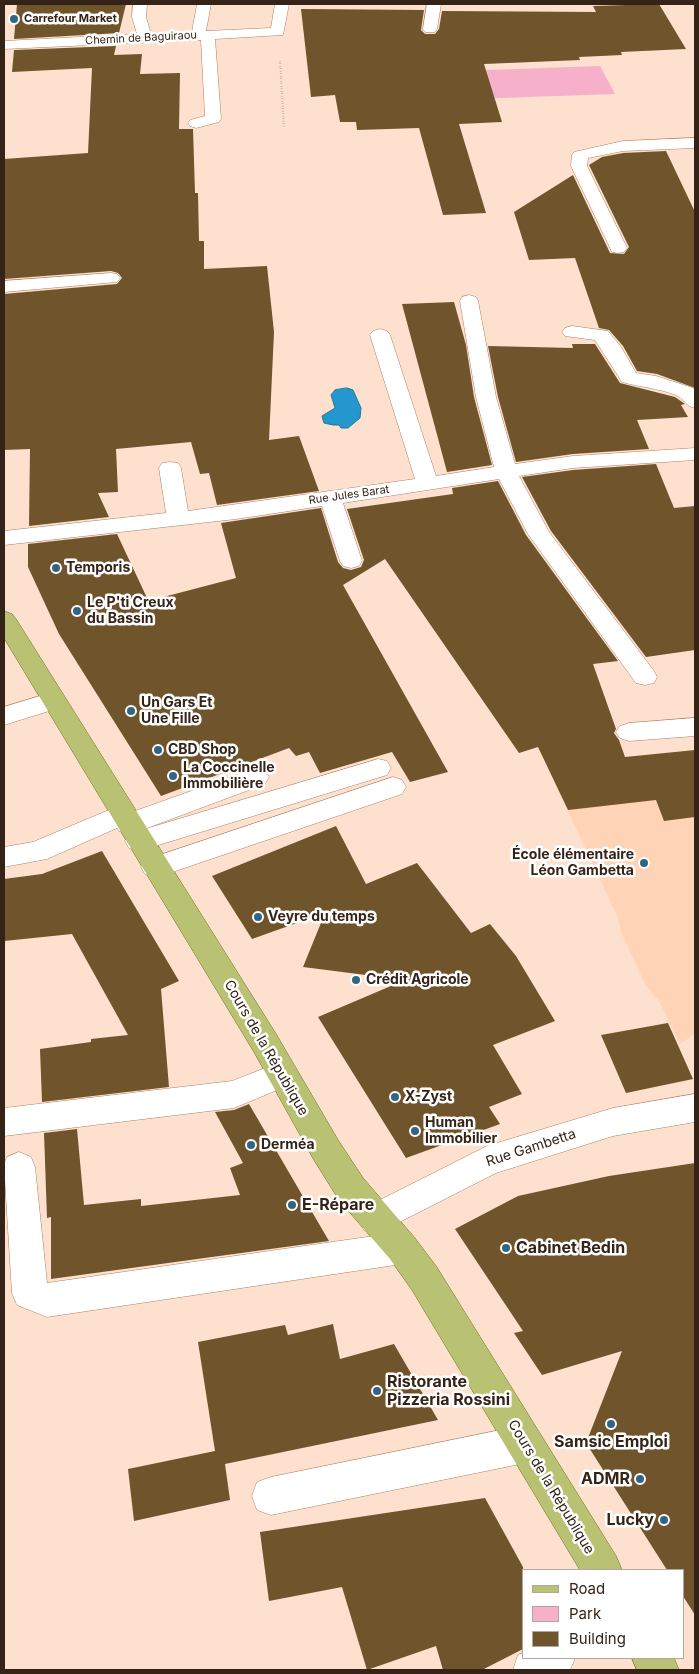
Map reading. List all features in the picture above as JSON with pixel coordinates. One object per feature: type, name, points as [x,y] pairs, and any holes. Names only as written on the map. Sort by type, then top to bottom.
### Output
[{"type":"main road","name":"Cours de la République","points":[[4,619],[283,1074],[326,1150],[351,1189],[402,1248],[424,1278],[601,1569]]},
{"type":"street","points":[[140,4],[139,17],[145,38]]},
{"type":"street","points":[[196,123],[213,119],[203,36],[204,4]]},
{"type":"street","points":[[278,32],[282,4]]},
{"type":"street","points":[[430,29],[434,4]]},
{"type":"street","name":"Chemin de Baguiraou","points":[[4,44],[278,32]]},
{"type":"street","points":[[618,248],[579,166],[580,154],[597,149],[624,146],[695,143]]},
{"type":"street","points":[[4,287],[111,278]]},
{"type":"street","points":[[469,301],[486,397],[506,472],[539,534],[645,677]]},
{"type":"street","points":[[572,332],[601,335],[611,346],[629,378],[649,380],[686,392],[695,402]]},
{"type":"street","points":[[380,334],[427,483]]},
{"type":"street","name":"Rue Jules Barat","points":[[4,538],[330,498],[573,462],[695,454]]},
{"type":"street","points":[[170,468],[178,518]]},
{"type":"street","points":[[330,498],[351,562]]},
{"type":"street","points":[[4,716],[53,701]]},
{"type":"street","points":[[629,732],[695,727]]},
{"type":"street","points":[[130,826],[256,777]]},
{"type":"street","points":[[4,858],[37,852],[130,826],[386,778],[155,867]]},
{"type":"street","points":[[4,1122],[234,1094],[283,1074]]},
{"type":"street","name":"Rue Gambetta","points":[[376,1219],[487,1161],[613,1122],[695,1108]]},
{"type":"street","points":[[19,1167],[29,1293],[47,1300],[402,1248]]},
{"type":"street","points":[[271,1496],[525,1444]]},
{"type":"street","points":[[533,1670],[553,1659]]},
{"type":"path","points":[[278,32],[284,127]]},
{"type":"shaded area","name":"École élémentaire Léon Gambetta","points":[[695,750],[695,1034],[680,1044],[659,1001],[646,986],[622,934],[617,916],[548,768]]},
{"type":"green space","points":[[600,66],[615,94],[471,99],[461,71]]},
{"type":"water","points":[[347,388],[353,390],[361,408],[360,418],[348,428],[324,423],[322,416],[335,408],[331,395],[335,390]]},
{"type":"building","points":[[17,4],[126,4],[119,33],[14,39]]},
{"type":"building","points":[[659,4],[686,49],[621,52],[622,55],[579,57],[580,60],[484,64],[502,122],[459,124],[486,213],[443,215],[419,128],[357,130],[356,122],[340,122],[335,95],[311,97],[301,9],[424,10],[421,30],[425,34],[435,34],[439,29],[442,11],[596,12],[593,6]]},
{"type":"building","points":[[116,46],[114,55],[142,54],[140,74],[180,73],[179,129],[193,129],[195,193],[198,193],[199,241],[204,241],[204,269],[267,266],[274,332],[269,440],[299,436],[319,491],[217,505],[209,473],[200,474],[191,442],[116,449],[118,492],[98,493],[109,517],[29,526],[30,449],[4,450],[4,294],[117,284],[122,278],[118,273],[111,271],[4,279],[4,159],[88,153],[92,68],[12,72],[14,50]]},
{"type":"building","points":[[666,151],[695,212],[695,388],[657,374],[637,371],[623,346],[609,330],[599,328],[575,258],[529,260],[514,212],[573,175],[610,253],[624,254],[629,247],[589,165],[602,157],[623,153]]},
{"type":"building","points":[[454,302],[466,345],[474,397],[492,465],[447,472],[402,304]]},
{"type":"building","points":[[572,344],[595,344],[620,383],[675,397],[685,404],[681,405],[688,417],[637,420],[649,449],[573,454],[516,462],[498,397],[488,346],[573,348]]},
{"type":"building","points":[[656,464],[674,508],[695,506],[695,650],[646,657],[551,531],[522,477],[573,470]]},
{"type":"building","points":[[498,481],[526,535],[618,661],[593,664],[616,729],[614,733],[619,740],[625,757],[695,750],[695,817],[664,821],[656,800],[568,810],[538,747],[519,753],[385,559],[343,585],[448,772],[410,782],[392,752],[320,773],[309,752],[296,756],[289,748],[161,796],[59,634],[28,567],[28,544],[117,534],[148,600],[152,600],[236,578],[221,523],[321,508],[338,562],[343,568],[351,570],[361,567],[364,560],[347,509],[453,494],[452,488]]},
{"type":"building","points":[[336,826],[366,884],[417,863],[471,933],[490,924],[516,956],[555,1021],[493,1045],[522,1094],[489,1107],[500,1124],[406,1158],[318,1017],[405,980],[303,967],[325,913],[252,939],[212,876]]},
{"type":"building","points":[[102,851],[179,981],[161,989],[169,1087],[42,1102],[40,1049],[91,1042],[91,1039],[128,1035],[72,934],[4,941],[4,879],[42,874]]},
{"type":"building","points":[[668,1023],[693,1079],[626,1093],[601,1035]]},
{"type":"building","points":[[249,1104],[329,1241],[51,1279],[51,1217],[47,1218],[44,1133],[77,1129],[84,1205],[141,1199],[141,1206],[240,1195],[230,1168],[243,1163],[215,1112],[234,1110]]},
{"type":"building","points":[[695,1163],[695,1615],[684,1598],[684,1569],[666,1569],[586,1443],[622,1351],[542,1375],[514,1333],[523,1331],[455,1229],[518,1196],[609,1176]]},
{"type":"building","points":[[333,1324],[340,1359],[394,1344],[438,1420],[225,1464],[230,1500],[134,1521],[128,1469],[215,1451],[198,1342],[285,1325],[288,1335]]},
{"type":"building","points":[[485,1498],[523,1567],[522,1650],[482,1670],[443,1670],[436,1646],[367,1670],[342,1587],[269,1601],[260,1532]]},
{"type":"place","name":"Carrefour Market","points":[[14,19]]},
{"type":"place","name":"Temporis","points":[[56,568]]},
{"type":"place","name":"Le P'ti Creux du Bassin","points":[[77,611]]},
{"type":"place","name":"Un Gars Et Une Fille","points":[[131,711]]},
{"type":"place","name":"CBD Shop","points":[[158,750]]},
{"type":"place","name":"La Coccinelle Immobilière","points":[[173,776]]},
{"type":"place","name":"École élémentaire Léon Gambetta","points":[[644,863]]},
{"type":"place","name":"Veyre du temps","points":[[258,917]]},
{"type":"place","name":"Crédit Agricole","points":[[356,980]]},
{"type":"place","name":"X-Zyst","points":[[395,1097]]},
{"type":"place","name":"Human Immobilier","points":[[415,1131]]},
{"type":"place","name":"Derméa","points":[[251,1145]]},
{"type":"place","name":"E-Répare","points":[[292,1205]]},
{"type":"place","name":"Cabinet Bedin","points":[[506,1248]]},
{"type":"place","name":"Ristorante Pizzeria Rossini","points":[[377,1391]]},
{"type":"place","name":"Samsic Emploi","points":[[611,1424]]},
{"type":"place","name":"ADMR","points":[[640,1479]]},
{"type":"place","name":"Lucky","points":[[664,1520]]}]
